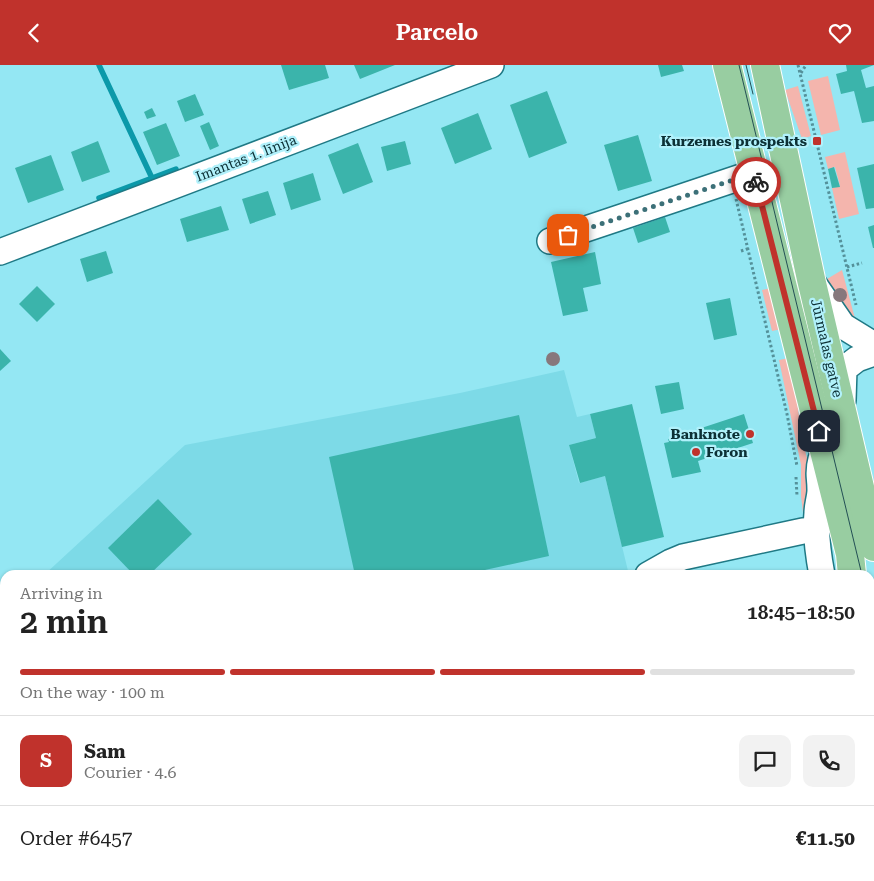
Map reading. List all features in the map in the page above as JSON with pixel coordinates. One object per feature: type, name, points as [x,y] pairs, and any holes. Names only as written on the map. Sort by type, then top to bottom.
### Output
[{"type":"main road","name":"Jūrmalas gatve","points":[[727,65],[745,176],[823,449],[859,559]]},
{"type":"main road","name":"Jūrmalas gatve","points":[[765,65],[843,418],[859,559]]},
{"type":"street","name":"Imantas 1. līnija","points":[[0,252],[491,65]]},
{"type":"street","points":[[550,241],[745,176]]},
{"type":"street","name":"Jūrmalas gatve","points":[[811,279],[843,326],[874,345]]},
{"type":"street","name":"Jūrmalas gatve","points":[[843,418],[844,369],[857,359],[874,353]]},
{"type":"street","name":"Jūrmalas gatve","points":[[820,566],[809,530],[817,510],[820,491],[817,473],[823,449]]},
{"type":"street","points":[[657,570],[683,557],[809,530]]},
{"type":"street","name":"Jūrmalas gatve","points":[[820,566],[826,548],[832,547],[859,559]]},
{"type":"path","points":[[798,65],[857,310]]},
{"type":"path","points":[[800,73],[806,65]]},
{"type":"path","points":[[745,176],[736,203],[774,356],[795,454],[797,467],[796,493],[809,530]]},
{"type":"path","points":[[847,267],[862,263]]},
{"type":"shaded area","points":[[828,76],[840,130],[821,135],[808,81]]},
{"type":"shaded area","points":[[798,86],[811,136],[802,139],[785,90]]},
{"type":"shaded area","points":[[845,152],[859,214],[839,219],[832,188],[840,186],[835,167],[828,169],[825,157]]},
{"type":"shaded area","points":[[842,270],[857,326],[828,286],[827,279]]},
{"type":"shaded area","points":[[771,288],[782,329],[772,331],[762,290]]},
{"type":"shaded area","points":[[789,358],[794,379],[802,438],[814,487],[809,507],[803,513],[801,465],[779,360]]},
{"type":"shaded area","points":[[564,370],[577,417],[590,414],[596,438],[569,445],[579,483],[605,476],[628,570],[49,570],[185,445],[460,393]]},
{"type":"building","points":[[281,65],[325,65],[329,78],[289,90]]},
{"type":"building","points":[[354,65],[395,65],[360,79]]},
{"type":"building","points":[[658,65],[682,65],[684,71],[661,77]]},
{"type":"building","points":[[846,65],[874,65],[861,70],[866,88],[874,86],[874,121],[862,123],[854,91],[841,94],[836,74],[847,71]]},
{"type":"building","points":[[547,91],[567,143],[529,158],[510,105]]},
{"type":"building","points":[[195,94],[204,115],[185,122],[177,101]]},
{"type":"building","points":[[152,108],[156,116],[147,119],[144,112]]},
{"type":"building","points":[[478,113],[492,149],[455,164],[441,128]]},
{"type":"building","points":[[209,122],[219,146],[210,150],[200,126]]},
{"type":"building","points":[[166,123],[180,156],[157,165],[143,132]]},
{"type":"building","points":[[638,135],[652,181],[618,191],[604,145]]},
{"type":"building","points":[[98,141],[110,172],[82,182],[71,152]]},
{"type":"building","points":[[405,141],[411,164],[387,171],[381,147]]},
{"type":"building","points":[[358,143],[373,182],[343,194],[328,155]]},
{"type":"building","points":[[51,155],[64,190],[28,203],[15,168]]},
{"type":"building","points":[[874,164],[874,208],[866,209],[857,168]]},
{"type":"building","points":[[834,167],[840,187],[832,188],[828,169]]},
{"type":"building","points":[[313,173],[321,200],[291,210],[283,183]]},
{"type":"building","points":[[268,191],[276,215],[250,224],[242,199]]},
{"type":"building","points":[[221,206],[229,230],[187,242],[180,219]]},
{"type":"building","points":[[665,217],[670,232],[638,243],[633,228]]},
{"type":"building","points":[[874,225],[874,248],[873,248],[868,227]]},
{"type":"building","points":[[106,251],[113,273],[87,282],[80,259]]},
{"type":"building","points":[[595,252],[601,284],[583,288],[588,311],[563,316],[551,262]]},
{"type":"building","points":[[37,286],[55,304],[37,322],[19,304]]},
{"type":"building","points":[[730,298],[737,335],[714,340],[706,303]]},
{"type":"building","points":[[0,349],[11,361],[0,371]]},
{"type":"building","points":[[679,382],[684,409],[661,414],[655,386]]},
{"type":"building","points":[[632,404],[664,537],[622,547],[605,476],[580,483],[569,445],[596,438],[590,414]]},
{"type":"building","name":"Foron","points":[[744,414],[753,443],[698,461],[701,472],[672,478],[664,443],[669,442],[668,439]]},
{"type":"building","points":[[519,415],[549,556],[485,570],[354,570],[329,457]]},
{"type":"building","points":[[158,499],[192,534],[154,570],[129,570],[108,548]]},
{"type":"waterway","points":[[99,65],[152,178]]},
{"type":"waterway","points":[[99,198],[176,169]]},
{"type":"tram line","points":[[739,65],[861,570]]},
{"type":"tram line","points":[[746,65],[753,94]]},
{"type":"way so far","points":[[568,235],[754,173],[756,182]]},
{"type":"place","name":"Kurzemes prospekts","points":[[817,141]]},
{"type":"place","name":"Banknote","points":[[750,434]]},
{"type":"place","name":"Foron","points":[[696,452]]},
{"type":"route","points":[[756,182],[819,431]]}]
